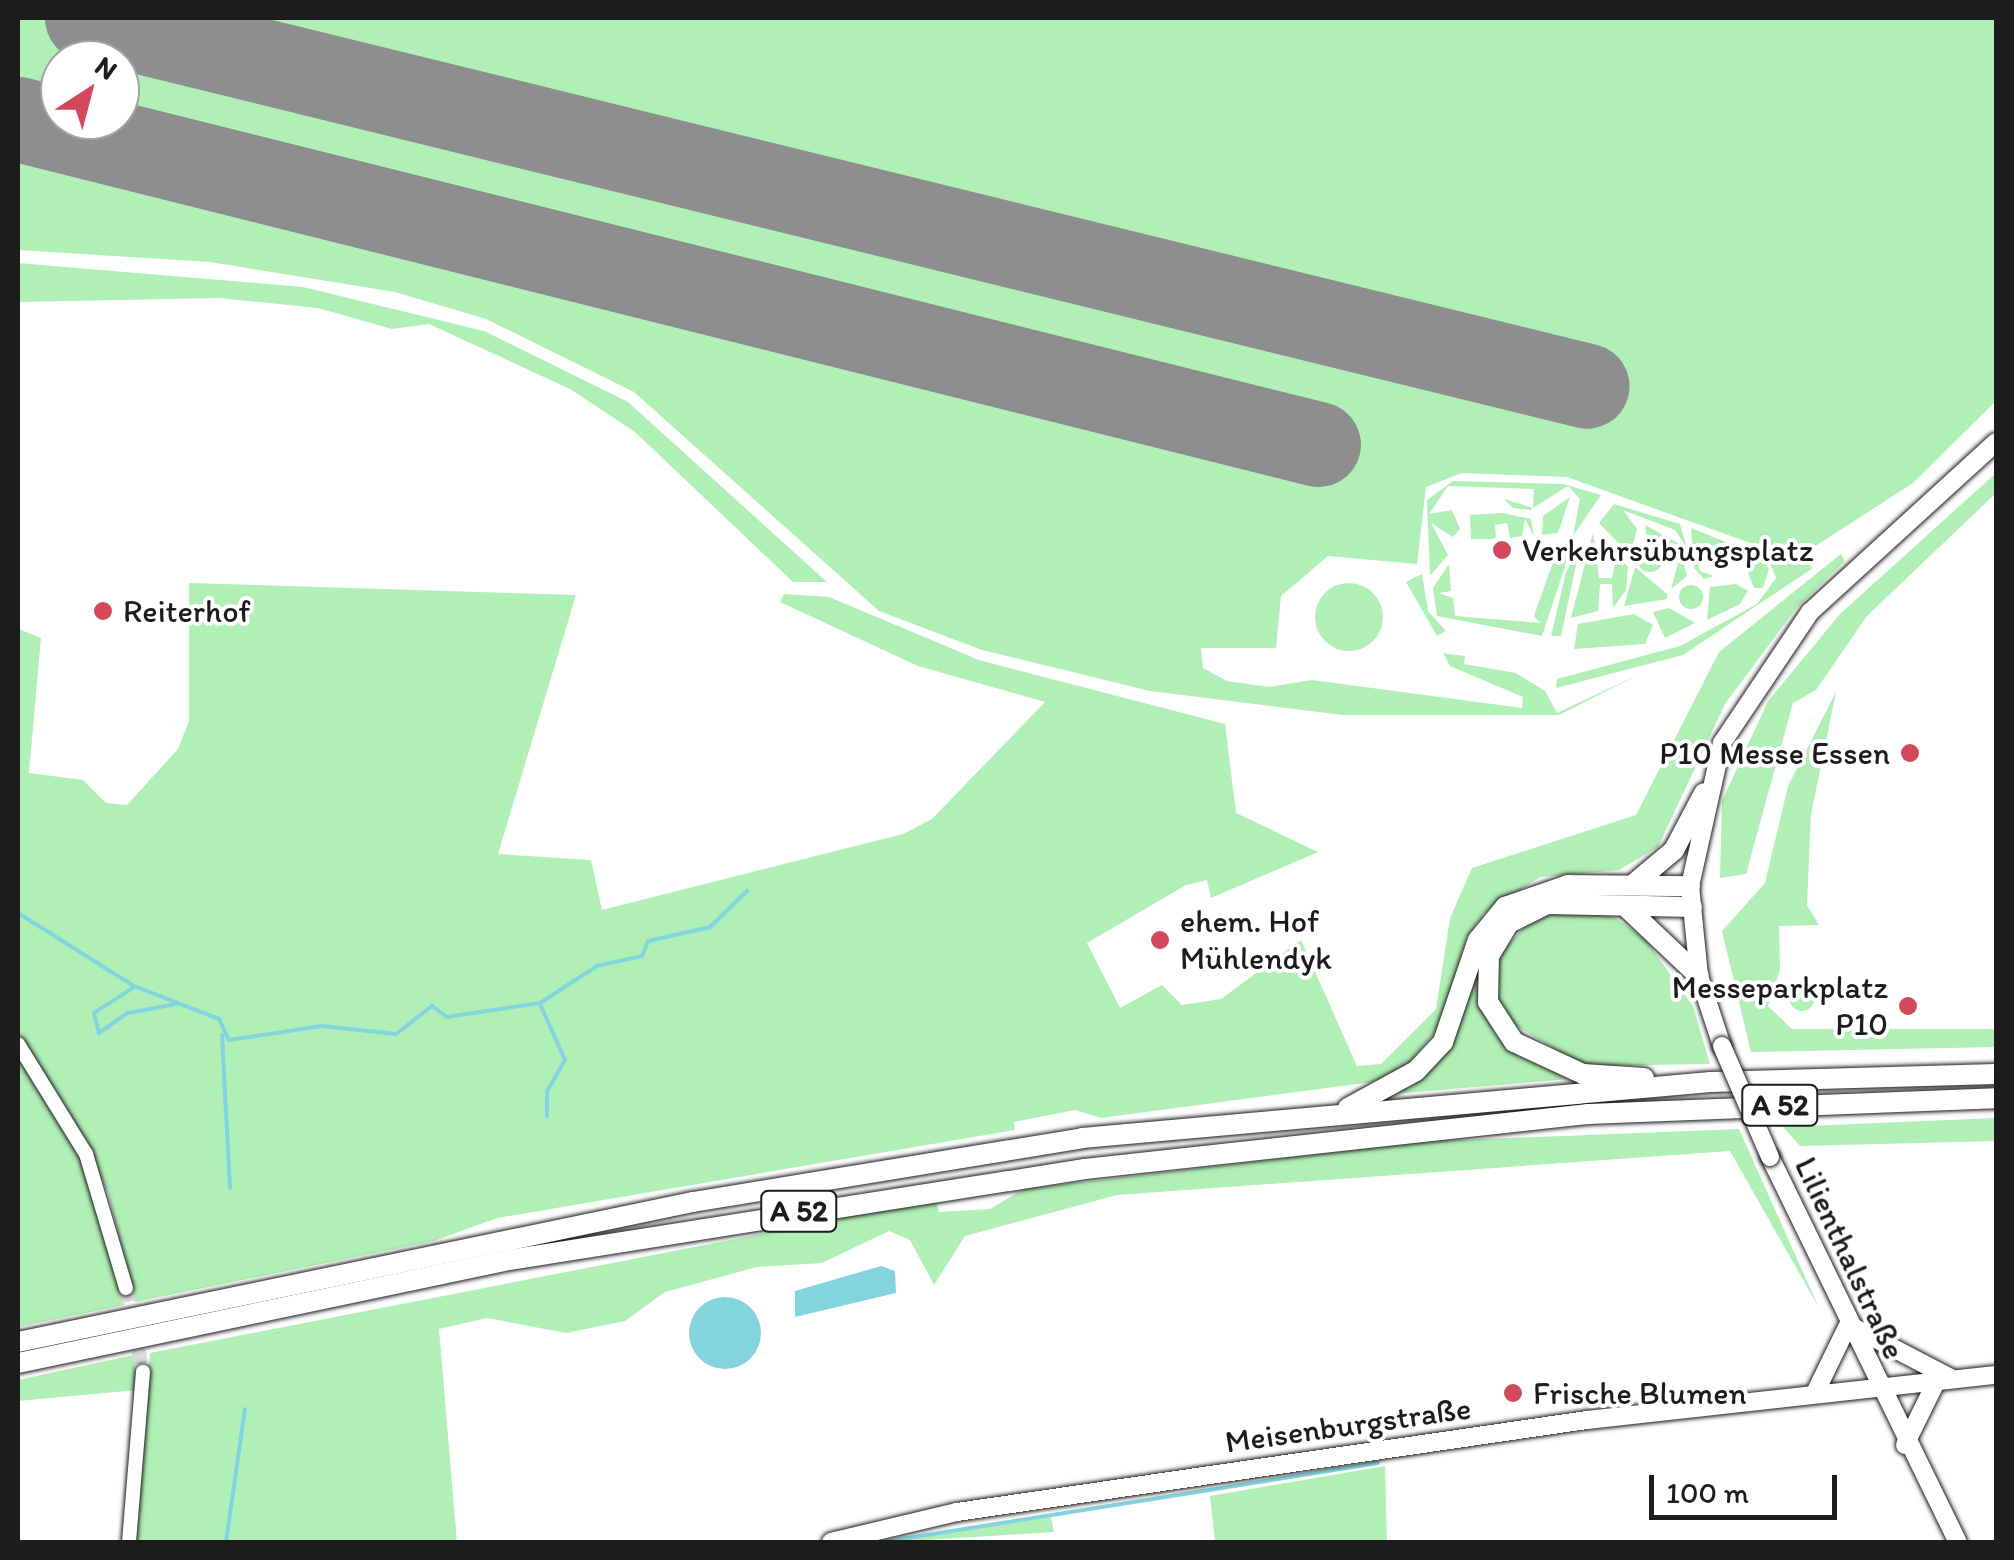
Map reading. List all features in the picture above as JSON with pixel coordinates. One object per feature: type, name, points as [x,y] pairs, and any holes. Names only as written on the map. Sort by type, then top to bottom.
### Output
[{"type":"highway","points":[[1635,884],[1674,850],[1704,793]]},
{"type":"highway","points":[[1338,1114],[1431,1057],[1452,1023],[1478,940],[1505,907],[1542,890],[1635,884],[1691,896]]},
{"type":"highway","points":[[1691,896],[1620,904],[1547,904],[1509,924],[1484,978],[1499,1024],[1536,1056],[1583,1074],[1711,1082]]},
{"type":"highway","points":[[1620,904],[1699,976]]},
{"type":"highway","name":"A 52","points":[[18,1342],[920,1162],[1338,1114],[1711,1082],[1996,1074]]},
{"type":"highway","name":"A 52","points":[[18,1363],[509,1260],[1085,1169],[1550,1117],[1996,1100]]},
{"type":"main road","name":"Lilienthalstraße","points":[[1958,1542],[1904,1445],[1722,1046],[1699,976],[1691,896],[1704,793],[1776,653],[1996,442]]},
{"type":"main road","points":[[1816,1391],[1848,1325],[1943,1379],[1904,1445]]},
{"type":"main road","name":"Meisenburgstraße","points":[[832,1542],[957,1512],[1816,1391],[1996,1375]]},
{"type":"street","points":[[18,1044],[86,1154],[126,1288]]},
{"type":"street","points":[[129,1542],[144,1372]]},
{"type":"green space","points":[[18,18],[1996,18],[1996,401],[1913,483],[1800,556],[1813,568],[1683,655],[1556,688],[1557,679],[1680,646],[1757,604],[1776,578],[1764,548],[1567,477],[1462,473],[1426,487],[1417,564],[1328,556],[1281,596],[1276,648],[1201,648],[1203,668],[1227,681],[1269,687],[1312,680],[1522,708],[1523,697],[1450,666],[1443,653],[1465,656],[1464,664],[1516,673],[1545,691],[1557,713],[1642,673],[1559,715],[1342,715],[1150,691],[982,650],[879,611],[634,392],[486,319],[395,292],[210,262],[18,250]]},
{"type":"green space","points":[[18,263],[303,287],[484,331],[628,402],[827,582],[793,582],[635,432],[570,389],[429,324],[392,329],[318,308],[219,298],[18,302]]},
{"type":"green space","points":[[1996,473],[1996,493],[1867,616],[1816,690],[1793,703],[1746,874],[1720,878],[1722,801],[1768,701],[1840,614]]},
{"type":"green space","points":[[1453,481],[1563,484],[1601,495],[1573,536],[1580,499],[1568,486],[1530,510],[1513,508],[1504,499],[1533,508],[1534,489],[1448,486],[1429,514],[1452,510],[1460,529],[1453,537],[1431,523],[1448,555],[1430,576],[1427,500]]},
{"type":"green space","points":[[1570,497],[1558,533],[1542,535],[1543,516]]},
{"type":"green space","points":[[1614,504],[1680,524],[1687,548],[1675,530],[1623,510],[1637,529],[1630,555],[1599,523]]},
{"type":"green space","points":[[1503,513],[1531,519],[1534,537],[1525,519],[1522,536],[1510,538],[1507,523],[1495,525],[1496,539],[1471,539],[1470,515]]},
{"type":"green space","points":[[1645,525],[1678,543],[1687,576],[1671,589],[1679,559],[1647,538]]},
{"type":"green space","points":[[1691,528],[1761,556],[1769,569],[1763,588],[1754,588],[1742,557],[1696,555],[1700,571],[1714,576],[1704,579],[1694,568]]},
{"type":"green space","points":[[1593,533],[1599,578],[1612,578],[1617,553],[1628,567],[1626,590],[1613,608],[1612,584],[1600,584],[1598,611],[1571,618]]},
{"type":"green space","points":[[1559,545],[1572,545],[1542,636],[1437,616],[1433,588],[1449,564],[1451,591],[1439,593],[1453,598],[1455,616],[1540,623],[1534,616]]},
{"type":"green space","points":[[1580,546],[1561,636],[1551,636],[1566,572]]},
{"type":"green space","points":[[1650,546],[1659,550],[1663,559],[1659,568],[1650,572],[1641,568],[1637,559],[1641,550]]},
{"type":"green space","points":[[1841,554],[1845,561],[1797,607],[1725,704],[1658,847],[1619,870],[1540,877],[1484,913],[1466,939],[1447,1018],[1395,1079],[1101,1118],[1075,1110],[1014,1122],[1015,1130],[497,1218],[434,1241],[135,1302],[108,1192],[53,1085],[44,1090],[85,1163],[124,1305],[18,1327],[18,629],[41,638],[29,773],[83,780],[106,803],[127,805],[178,749],[189,721],[189,583],[576,595],[498,854],[591,860],[602,910],[903,834],[932,819],[1045,702],[918,666],[780,602],[784,594],[829,597],[979,660],[1225,724],[1236,813],[1318,852],[1211,898],[1207,880],[1186,885],[1087,943],[1120,1008],[1162,985],[1182,1005],[1221,999],[1301,940],[1357,1066],[1381,1064],[1436,1009],[1450,918],[1472,868],[1636,815],[1719,652]]},
{"type":"green space","points":[[1635,567],[1667,594],[1667,599],[1624,606]]},
{"type":"green space","points":[[1422,574],[1428,611],[1446,631],[1437,636],[1406,582]]},
{"type":"green space","points":[[1349,583],[1373,593],[1383,617],[1373,641],[1349,651],[1325,641],[1315,617],[1325,593]]},
{"type":"green space","points":[[1736,584],[1748,591],[1740,604],[1707,620],[1710,587]]},
{"type":"green space","points":[[1691,585],[1703,597],[1691,609],[1679,597]]},
{"type":"green space","points":[[1669,608],[1695,623],[1665,638],[1653,612]]},
{"type":"green space","points":[[1634,614],[1653,625],[1645,644],[1574,649],[1578,624]]},
{"type":"green space","points":[[1836,692],[1811,814],[1807,905],[1819,925],[1779,926],[1780,970],[1768,1006],[1792,1029],[1996,1029],[1996,1047],[1751,1052],[1722,931],[1765,883],[1788,786]]},
{"type":"green space","points":[[1568,910],[1614,917],[1645,939],[1693,1006],[1710,1064],[1584,1066],[1506,1020],[1494,989],[1500,953],[1535,916]]},
{"type":"green space","points":[[1475,979],[1494,1033],[1518,1056],[1569,1079],[1393,1094],[1449,1048]]},
{"type":"green space","points":[[1802,987],[1811,990],[1811,1008],[1802,1011],[1793,1008],[1790,999],[1793,990]]},
{"type":"green space","points":[[1996,1118],[1996,1141],[1800,1146],[1783,1127]]},
{"type":"green space","points":[[1739,1129],[1819,1308],[1730,1151],[1117,1195],[965,1236],[934,1285],[910,1240],[889,1231],[822,1263],[757,1267],[665,1292],[625,1321],[566,1333],[487,1318],[439,1329],[457,1542],[132,1542],[150,1353],[936,1200],[939,1212],[990,1209],[1024,1189],[1431,1141]]},
{"type":"green space","points":[[134,1355],[137,1390],[18,1401],[18,1380]]},
{"type":"green space","points":[[1385,1466],[1387,1542],[1215,1542],[1210,1496]]},
{"type":"green space","points":[[1051,1517],[1054,1532],[895,1542],[909,1538]]},
{"type":"water","points":[[881,1266],[895,1271],[896,1293],[795,1317],[795,1291]]},
{"type":"water","points":[[725,1297],[750,1308],[761,1333],[750,1358],[725,1369],[700,1358],[689,1333],[700,1308]]},
{"type":"waterway","points":[[18,913],[134,986],[219,1019],[229,1040],[322,1026],[396,1034],[432,1006],[447,1017],[540,1003],[597,966],[642,956],[648,941],[710,927],[747,891]]},
{"type":"waterway","points":[[134,987],[94,1013],[99,1033],[128,1013],[176,1004]]},
{"type":"waterway","points":[[540,1004],[565,1060],[547,1091],[547,1116]]},
{"type":"waterway","points":[[222,1035],[230,1188]]},
{"type":"waterway","points":[[226,1542],[245,1409]]},
{"type":"waterway","points":[[883,1542],[1378,1463]]},
{"type":"runway","points":[[87,18],[1587,386]]},
{"type":"runway","points":[[18,119],[1318,444]]},
{"type":"tunnel","points":[[126,1288],[143,1372]]},
{"type":"place","name":"Verkehrsübungsplatz","points":[[1502,550]]},
{"type":"place","name":"Reiterhof","points":[[103,611]]},
{"type":"place","name":"P10 Messe Essen","points":[[1910,753]]},
{"type":"place","name":"ehem. Hof Mühlendyk","points":[[1160,940]]},
{"type":"place","name":"Messeparkplatz P10","points":[[1908,1006]]},
{"type":"place","name":"Frische Blumen","points":[[1513,1393]]}]
